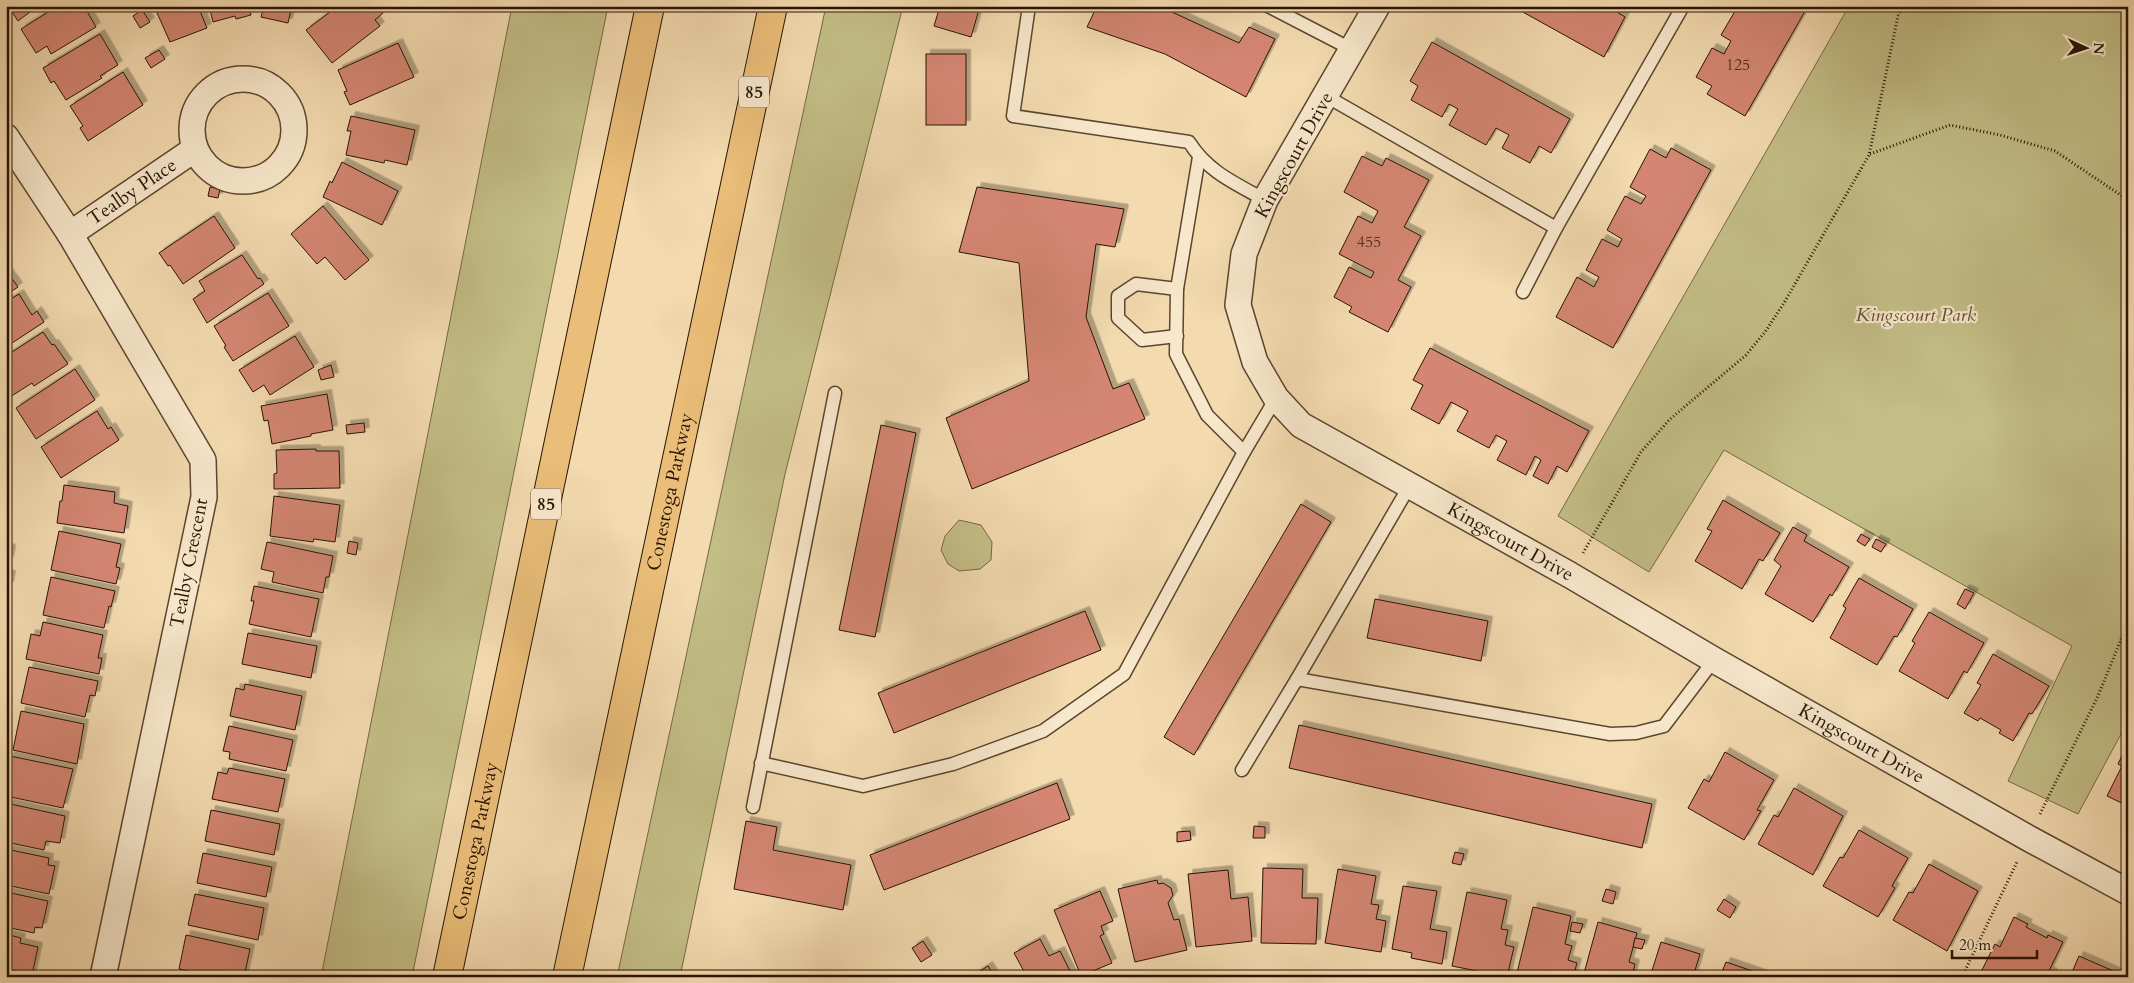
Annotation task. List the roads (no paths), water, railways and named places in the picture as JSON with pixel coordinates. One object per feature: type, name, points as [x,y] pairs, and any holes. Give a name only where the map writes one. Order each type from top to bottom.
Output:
[{"type":"highway","name":"Conestoga Parkway","points":[[567,977],[772,6]]},
{"type":"highway","points":[[735,178],[789,6]]},
{"type":"highway","name":"Conestoga Parkway","points":[[447,977],[648,14]]},
{"type":"street","name":"Kingscourt Drive","points":[[1377,6],[1265,200],[1244,254],[1238,305],[1255,362],[1276,398],[1301,424],[1570,575],[1714,660],[2128,892]]},
{"type":"street","name":"Tealby Place","points":[[239,79],[258,81],[273,90],[286,103],[292,120],[293,135],[289,152],[280,165],[266,176],[253,180],[235,181],[216,174],[203,163],[195,149],[192,131],[196,109],[206,95],[222,83],[239,79]]},
{"type":"street","name":"Tealby Crescent","points":[[6,137],[70,234],[203,460],[204,497],[102,977]]},
{"type":"street","name":"Tealby Place","points":[[70,234],[195,149]]},
{"type":"lane","points":[[1029,6],[1013,116],[1189,142],[1199,157],[1218,173],[1265,200]]},
{"type":"lane","points":[[1268,6],[1352,50]]},
{"type":"lane","points":[[1523,292],[1556,228],[1683,6]]},
{"type":"lane","points":[[1326,96],[1556,228]]},
{"type":"lane","points":[[1199,157],[1177,289],[1176,354],[1207,415],[1244,452]]},
{"type":"lane","points":[[1177,289],[1136,284],[1118,296],[1118,318],[1142,340],[1177,336]]},
{"type":"lane","points":[[753,807],[835,393]]},
{"type":"lane","points":[[761,763],[863,786],[953,764],[1043,731],[1124,674],[1244,452],[1276,398]]},
{"type":"lane","points":[[1242,770],[1298,679],[1410,485]]},
{"type":"lane","points":[[1298,679],[1610,734],[1636,733],[1664,726],[1714,660]]},
{"type":"park label","name":"Kingscourt Park","points":[[1916,315]]}]
